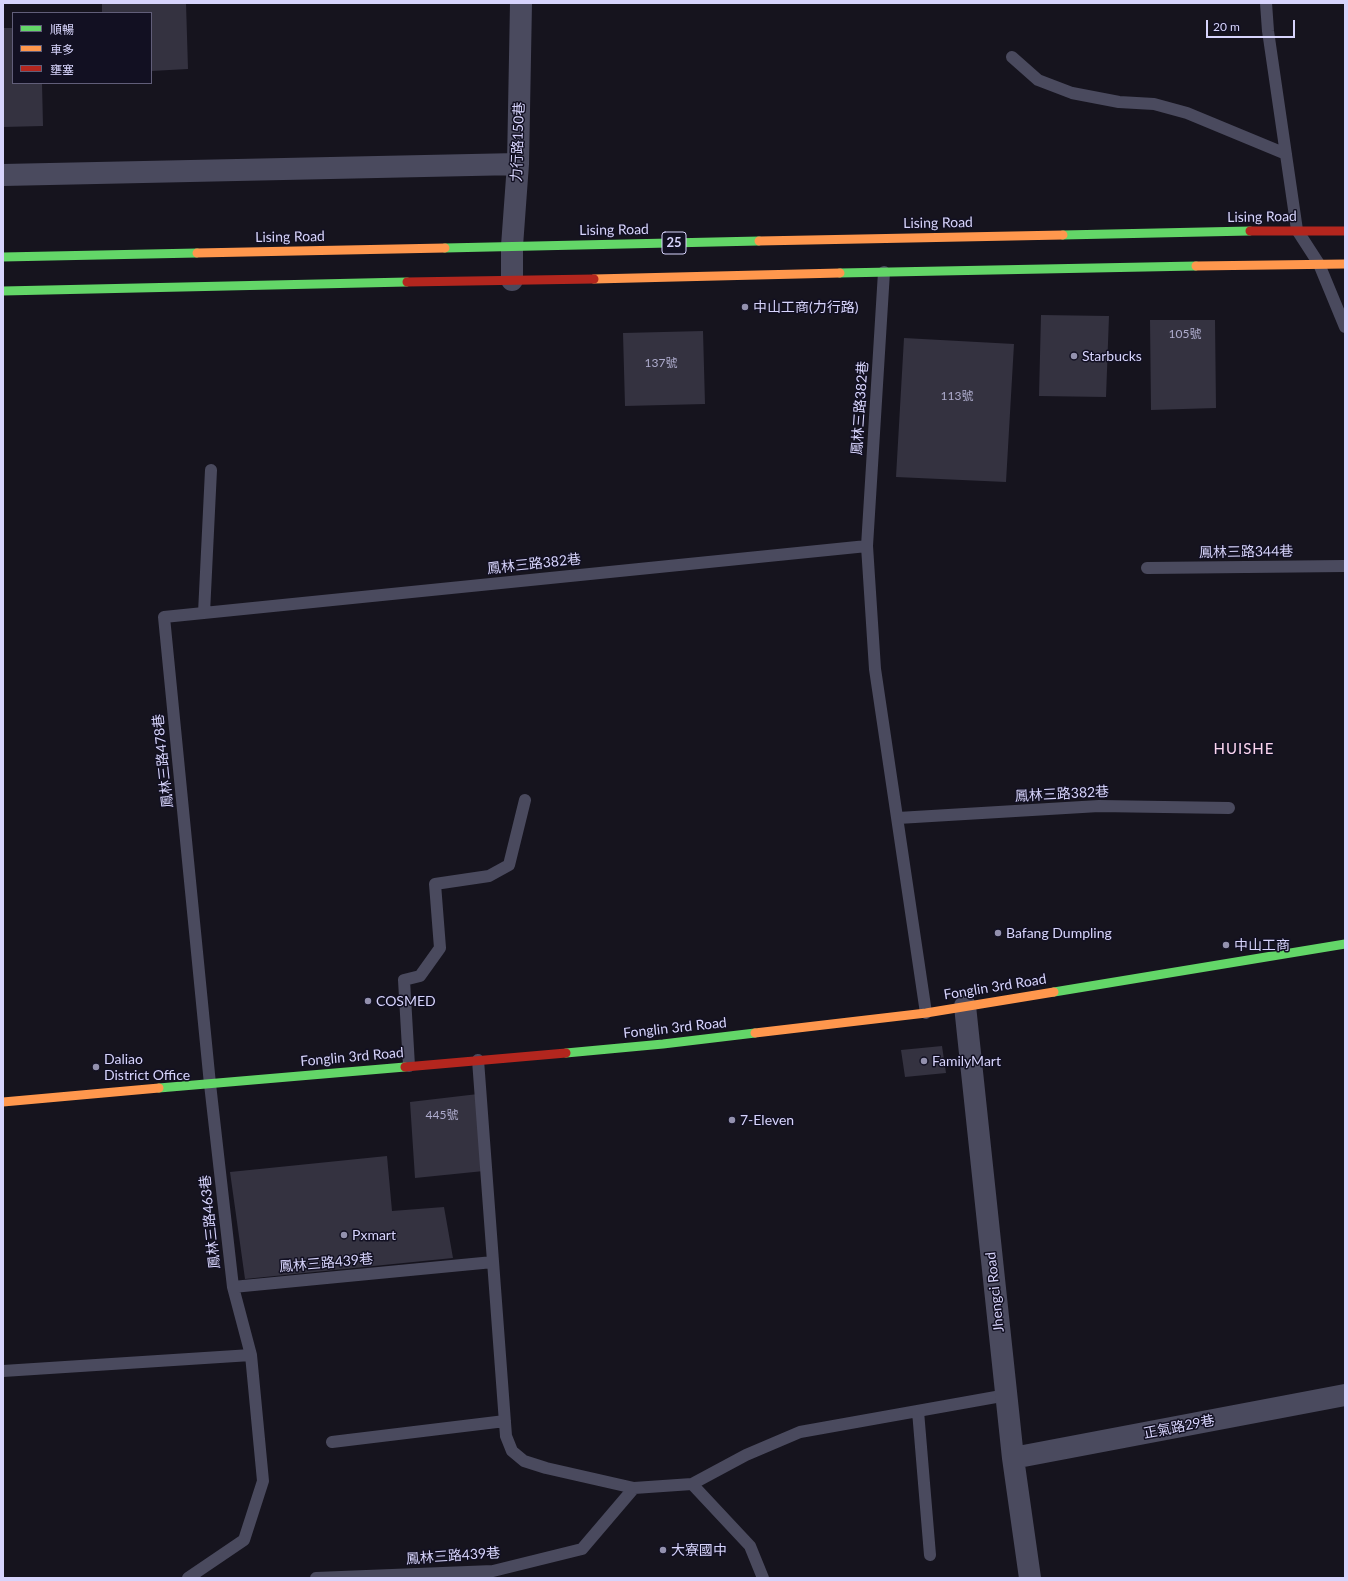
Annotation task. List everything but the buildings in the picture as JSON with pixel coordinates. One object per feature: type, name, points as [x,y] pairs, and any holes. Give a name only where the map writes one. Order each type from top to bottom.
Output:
[{"type":"main road","name":"Lising Road","points":[[3,257],[1297,230],[1345,231]]},
{"type":"main road","points":[[3,291],[884,272],[1345,264]]},
{"type":"main road","name":"Fonglin 3rd Road","points":[[3,1102],[663,1044],[926,1012],[1345,944]]},
{"type":"street","name":"力行路150巷","points":[[512,280],[512,246],[518,164],[521,3]]},
{"type":"street","points":[[3,175],[518,164]]},
{"type":"street","name":"Jhengci Road","points":[[964,1006],[1013,1458],[1030,1578]]},
{"type":"street","name":"正氣路29巷","points":[[1013,1458],[1345,1395]]},
{"type":"lane","points":[[1266,3],[1268,31],[1297,230],[1319,264],[1345,327]]},
{"type":"lane","points":[[1012,57],[1038,80],[1072,93],[1119,102],[1154,104],[1187,113],[1286,154]]},
{"type":"lane","name":"鳳林三路382巷","points":[[884,272],[867,546],[875,669],[926,1012]]},
{"type":"lane","points":[[204,613],[211,470]]},
{"type":"lane","name":"鳳林三路382巷","points":[[204,613],[867,546]]},
{"type":"lane","name":"鳳林三路344巷","points":[[1147,568],[1345,566]]},
{"type":"lane","name":"鳳林三路478巷","points":[[204,613],[164,617],[210,1084]]},
{"type":"lane","points":[[409,1066],[404,980],[420,976],[440,948],[435,884],[489,876],[509,865],[525,800]]},
{"type":"lane","name":"鳳林三路382巷","points":[[898,818],[1099,806],[1229,808]]},
{"type":"lane","points":[[478,1060],[506,1436],[512,1451],[524,1461],[546,1468],[634,1488],[692,1484],[746,1455],[800,1432],[1007,1395]]},
{"type":"lane","name":"鳳林三路463巷","points":[[188,1578],[244,1540],[263,1481],[252,1355],[233,1287],[210,1084]]},
{"type":"lane","name":"鳳林三路439巷","points":[[233,1287],[493,1262]]},
{"type":"lane","points":[[3,1371],[252,1355]]},
{"type":"lane","points":[[918,1411],[930,1555]]},
{"type":"lane","points":[[332,1442],[505,1421]]},
{"type":"lane","points":[[692,1484],[750,1546],[763,1578]]},
{"type":"lane","name":"鳳林三路439巷","points":[[316,1578],[493,1571],[582,1549],[634,1488]]},
{"type":"traffic: fast","points":[[1063,235],[1250,231]]},
{"type":"traffic: fast","points":[[445,248],[759,241]]},
{"type":"traffic: fast","points":[[3,257],[197,253]]},
{"type":"traffic: fast","points":[[840,273],[1196,266]]},
{"type":"traffic: fast","points":[[3,291],[407,282]]},
{"type":"traffic: fast","points":[[1054,992],[1345,944]]},
{"type":"traffic: fast","points":[[566,1053],[663,1044],[755,1033]]},
{"type":"traffic: fast","points":[[159,1088],[405,1067]]},
{"type":"traffic: slow","points":[[759,241],[1063,235]]},
{"type":"traffic: slow","points":[[197,253],[445,248]]},
{"type":"traffic: slow","points":[[1196,266],[1345,264]]},
{"type":"traffic: slow","points":[[594,279],[840,273]]},
{"type":"traffic: slow","points":[[755,1033],[926,1013],[1054,992]]},
{"type":"traffic: slow","points":[[3,1102],[159,1088]]},
{"type":"traffic: jam","points":[[1250,231],[1345,231]]},
{"type":"traffic: jam","points":[[407,282],[594,279]]},
{"type":"traffic: jam","points":[[405,1067],[566,1053]]},
{"type":"place","name":"中山工商(力行路)","points":[[745,307]]},
{"type":"place","name":"Starbucks","points":[[1074,356]]},
{"type":"place","name":"Bafang Dumpling","points":[[998,933]]},
{"type":"place","name":"中山工商","points":[[1226,945]]},
{"type":"place","name":"COSMED","points":[[368,1001]]},
{"type":"place","name":"FamilyMart","points":[[924,1061]]},
{"type":"place","name":"Daliao District Office","points":[[96,1067]]},
{"type":"place","name":"7-Eleven","points":[[732,1120]]},
{"type":"place","name":"Pxmart","points":[[344,1235]]},
{"type":"place","name":"大寮國中","points":[[663,1550]]},
{"type":"district","name":"HUISHE","points":[[1244,749]]}]
